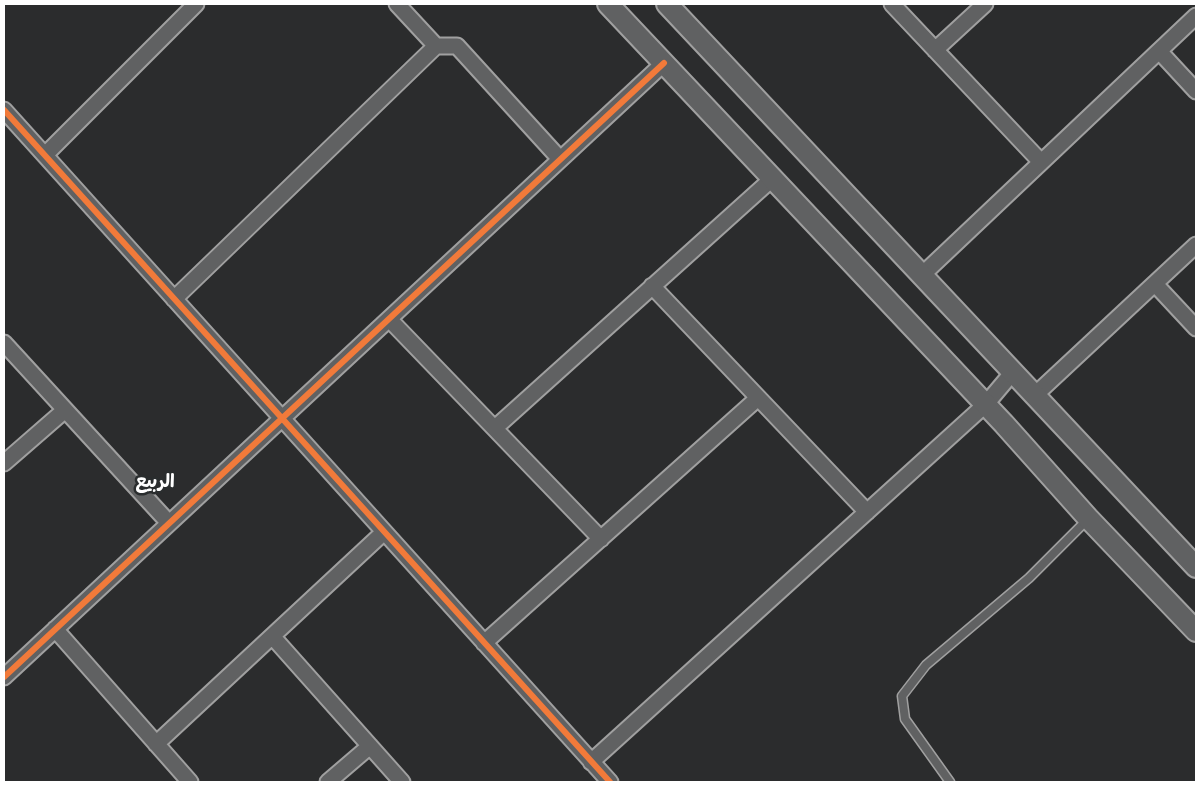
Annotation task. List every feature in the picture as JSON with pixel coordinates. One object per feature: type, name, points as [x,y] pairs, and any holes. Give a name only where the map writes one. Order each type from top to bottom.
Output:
[{"type":"street","points":[[44,155],[196,4]]},
{"type":"street","points":[[396,4],[436,46]]},
{"type":"street","points":[[608,4],[986,404],[1088,518],[1196,631]]},
{"type":"street","points":[[667,4],[1196,567]]},
{"type":"street","points":[[892,4],[1041,162]]},
{"type":"street","points":[[935,50],[985,4]]},
{"type":"street","points":[[922,275],[1196,16]]},
{"type":"street","points":[[174,299],[436,46],[457,46],[560,159]]},
{"type":"street","points":[[1159,51],[1196,90]]},
{"type":"street","points":[[4,677],[664,63]]},
{"type":"street","points":[[4,110],[610,782]]},
{"type":"street","points":[[495,428],[772,178]]},
{"type":"street","points":[[1035,395],[1196,245]]},
{"type":"street","points":[[1155,284],[1196,328]]},
{"type":"street","points":[[652,286],[867,512]]},
{"type":"street","points":[[389,319],[601,538]]},
{"type":"street","points":[[4,343],[169,524]]},
{"type":"street","points":[[591,762],[986,404],[1013,372]]},
{"type":"street","points":[[484,643],[758,398]]},
{"type":"street","points":[[4,463],[65,410]]},
{"type":"street","points":[[156,744],[384,532]]},
{"type":"street","points":[[55,629],[190,782]]},
{"type":"street","points":[[272,636],[402,782]]},
{"type":"street","points":[[328,782],[370,746]]},
{"type":"lane","points":[[950,782],[904,719],[902,696],[926,665],[1029,578],[1088,518]]},
{"type":"cycle path","points":[[4,677],[664,63]]},
{"type":"cycle path","points":[[4,110],[610,782]]},
{"type":"district","name":"الربيع","points":[[155,482]]}]
